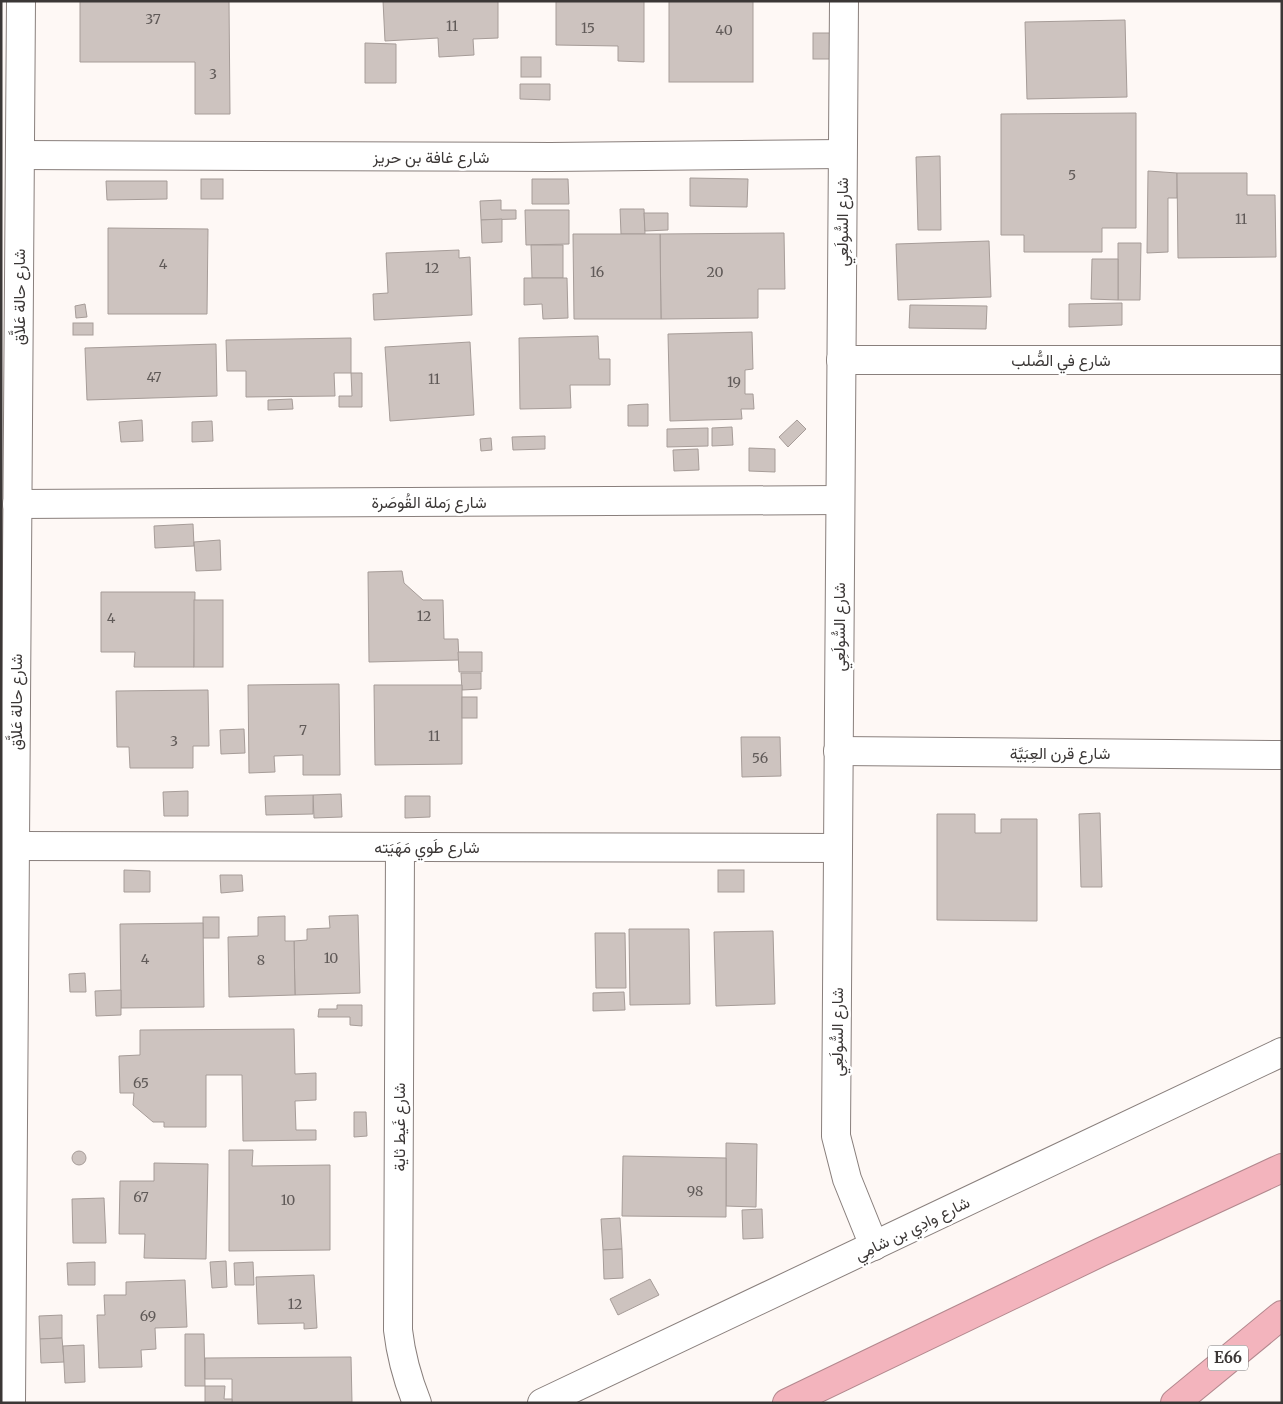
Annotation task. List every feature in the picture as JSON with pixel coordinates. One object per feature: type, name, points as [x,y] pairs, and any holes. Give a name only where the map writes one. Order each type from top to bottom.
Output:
[{"type":"highway","points":[[787,1403],[1092,1256],[1282,1168]]},
{"type":"highway","name":"E66","points":[[1175,1403],[1282,1315]]},
{"type":"street","name":"شارع حالة عَلاَّق","points":[[11,1403],[7,1067],[16,846],[18,504],[10,202],[20,155],[21,1]]},
{"type":"street","name":"شارع السُّولَعِي","points":[[844,1],[836,1136],[847,1179],[874,1246]]},
{"type":"street","name":"شارع غافة بن حريز","points":[[20,155],[550,157],[842,154]]},
{"type":"street","name":"شارع في الصُّلب","points":[[841,360],[1282,360]]},
{"type":"street","name":"شارع رَملة القُوصَرة","points":[[18,504],[840,500]]},
{"type":"street","name":"شارع قرن العِبَيَّة","points":[[838,751],[1282,755]]},
{"type":"street","name":"شارع طَوي مَهَيَته","points":[[16,846],[838,848]]},
{"type":"street","name":"شارع غَيط ثاية","points":[[400,847],[398,1330],[404,1366],[417,1403]]},
{"type":"street","name":"شارع وادِي بن شامِي","points":[[542,1403],[1282,1052]]},
{"type":"building","points":[[80,1],[229,1],[230,114],[195,114],[195,62],[80,62]]},
{"type":"building","points":[[383,1],[498,1],[498,38],[473,39],[474,55],[439,57],[438,38],[385,41]]},
{"type":"building","points":[[556,1],[644,1],[644,62],[618,61],[618,46],[556,45]]},
{"type":"building","points":[[669,1],[753,1],[753,82],[669,82]]},
{"type":"building","points":[[1125,20],[1127,97],[1027,99],[1025,22]]},
{"type":"building","points":[[813,33],[830,33],[830,59],[813,59]]},
{"type":"building","points":[[365,43],[396,44],[396,83],[365,83]]},
{"type":"building","points":[[521,57],[541,57],[541,77],[521,77]]},
{"type":"building","points":[[520,84],[550,84],[550,100],[520,99]]},
{"type":"building","points":[[1136,113],[1136,228],[1102,228],[1102,252],[1024,252],[1024,235],[1001,235],[1001,114]]},
{"type":"building","points":[[940,156],[941,230],[918,230],[916,157]]},
{"type":"building","points":[[1148,171],[1177,173],[1177,198],[1168,198],[1168,252],[1147,253]]},
{"type":"building","points":[[1177,173],[1247,173],[1247,195],[1275,195],[1276,257],[1178,258]]},
{"type":"building","points":[[690,178],[748,179],[747,207],[690,206]]},
{"type":"building","points":[[201,179],[223,179],[223,199],[201,199]]},
{"type":"building","points":[[532,179],[568,179],[569,204],[532,204]]},
{"type":"building","points":[[106,181],[167,181],[167,199],[107,200]]},
{"type":"building","points":[[501,200],[501,210],[516,210],[516,219],[481,220],[480,201]]},
{"type":"building","points":[[620,209],[644,209],[645,234],[621,234]]},
{"type":"building","points":[[525,210],[569,210],[569,244],[526,245]]},
{"type":"building","points":[[644,213],[668,213],[668,230],[645,231]]},
{"type":"building","points":[[502,219],[502,242],[482,243],[481,220]]},
{"type":"building","points":[[108,228],[208,229],[207,314],[108,314]]},
{"type":"building","points":[[784,233],[785,289],[758,289],[758,318],[661,319],[660,234]]},
{"type":"building","points":[[573,234],[660,234],[661,319],[574,319]]},
{"type":"building","points":[[989,241],[991,297],[898,300],[896,244]]},
{"type":"building","points":[[1118,243],[1141,243],[1140,300],[1118,300]]},
{"type":"building","points":[[531,245],[563,245],[563,278],[532,278]]},
{"type":"building","points":[[459,250],[459,258],[470,257],[472,315],[374,320],[373,294],[388,293],[386,253]]},
{"type":"building","points":[[1092,259],[1118,259],[1118,300],[1091,299]]},
{"type":"building","points":[[524,278],[567,278],[568,318],[543,319],[542,304],[524,305]]},
{"type":"building","points":[[1122,303],[1122,325],[1069,327],[1069,304]]},
{"type":"building","points":[[85,304],[87,317],[76,318],[75,306]]},
{"type":"building","points":[[910,305],[987,306],[986,329],[909,328]]},
{"type":"building","points":[[73,323],[93,323],[93,335],[73,335]]},
{"type":"building","points":[[752,332],[753,369],[745,370],[745,394],[753,394],[754,409],[741,409],[742,419],[670,421],[668,334]]},
{"type":"building","points":[[598,336],[599,359],[610,359],[610,385],[570,385],[571,408],[520,409],[519,338]]},
{"type":"building","points":[[351,338],[351,373],[334,373],[335,396],[246,397],[246,371],[227,371],[226,340]]},
{"type":"building","points":[[470,342],[474,415],[390,421],[385,347]]},
{"type":"building","points":[[216,344],[217,396],[87,400],[85,348]]},
{"type":"building","points":[[351,373],[362,373],[362,407],[339,407],[339,396],[352,396]]},
{"type":"building","points":[[292,399],[293,409],[268,410],[268,400]]},
{"type":"building","points":[[648,404],[648,426],[628,426],[628,405]]},
{"type":"building","points":[[142,420],[143,441],[121,442],[119,422]]},
{"type":"building","points":[[797,420],[806,429],[788,447],[779,437]]},
{"type":"building","points":[[212,421],[213,441],[192,442],[192,422]]},
{"type":"building","points":[[732,427],[733,445],[712,446],[712,428]]},
{"type":"building","points":[[708,428],[708,446],[667,447],[667,429]]},
{"type":"building","points":[[545,436],[545,449],[513,450],[512,437]]},
{"type":"building","points":[[491,438],[492,450],[481,451],[480,439]]},
{"type":"building","points":[[749,448],[775,449],[775,472],[749,471]]},
{"type":"building","points":[[698,449],[699,470],[674,471],[673,450]]},
{"type":"building","points":[[193,524],[194,546],[155,548],[154,526]]},
{"type":"building","points":[[220,540],[221,570],[196,571],[194,542]]},
{"type":"building","points":[[402,571],[404,583],[423,600],[443,600],[444,639],[458,639],[459,660],[369,662],[368,572]]},
{"type":"building","points":[[101,592],[195,592],[194,667],[134,667],[135,652],[101,652]]},
{"type":"building","points":[[194,600],[223,600],[223,667],[194,667]]},
{"type":"building","points":[[458,652],[482,652],[482,672],[459,672]]},
{"type":"building","points":[[461,673],[481,673],[481,689],[462,690]]},
{"type":"building","points":[[339,684],[340,775],[303,775],[303,755],[274,756],[275,772],[249,773],[248,685]]},
{"type":"building","points":[[374,685],[462,685],[462,764],[375,765]]},
{"type":"building","points":[[208,690],[209,746],[193,746],[193,768],[130,768],[129,747],[117,747],[116,691]]},
{"type":"building","points":[[462,697],[477,697],[477,718],[462,718]]},
{"type":"building","points":[[244,729],[245,753],[221,754],[220,730]]},
{"type":"building","points":[[741,737],[780,737],[781,776],[742,777]]},
{"type":"building","points":[[188,791],[188,816],[164,816],[163,792]]},
{"type":"building","points":[[341,794],[342,817],[314,818],[313,795]]},
{"type":"building","points":[[313,795],[313,814],[266,815],[265,796]]},
{"type":"building","points":[[405,796],[430,796],[430,817],[405,818]]},
{"type":"building","points":[[1100,813],[1102,887],[1081,887],[1079,814]]},
{"type":"building","points":[[937,814],[975,814],[975,833],[1001,833],[1001,819],[1037,819],[1037,921],[937,920]]},
{"type":"building","points":[[124,870],[150,871],[150,892],[124,892]]},
{"type":"building","points":[[718,870],[744,870],[744,892],[718,892]]},
{"type":"building","points":[[220,875],[242,875],[243,891],[221,893]]},
{"type":"building","points":[[358,915],[360,993],[295,995],[294,941],[307,940],[307,929],[330,928],[329,916]]},
{"type":"building","points":[[285,916],[285,941],[294,941],[295,995],[229,997],[228,937],[258,936],[258,917]]},
{"type":"building","points":[[203,917],[219,917],[219,938],[203,938]]},
{"type":"building","points":[[203,923],[204,1007],[121,1008],[120,924]]},
{"type":"building","points":[[629,929],[689,929],[690,1004],[630,1005]]},
{"type":"building","points":[[773,931],[775,1004],[716,1006],[714,932]]},
{"type":"building","points":[[595,933],[625,933],[626,988],[596,988]]},
{"type":"building","points":[[85,973],[86,992],[70,992],[69,974]]},
{"type":"building","points":[[121,990],[121,1015],[96,1016],[95,991]]},
{"type":"building","points":[[624,992],[625,1010],[593,1011],[593,993]]},
{"type":"building","points":[[337,1005],[362,1005],[362,1026],[350,1025],[350,1017],[318,1017],[319,1009],[337,1009]]},
{"type":"building","points":[[294,1029],[295,1074],[316,1073],[316,1100],[295,1101],[296,1130],[316,1130],[316,1140],[243,1141],[242,1075],[206,1075],[206,1127],[164,1127],[164,1122],[153,1122],[133,1105],[134,1093],[120,1093],[119,1056],[140,1055],[140,1030]]},
{"type":"building","points":[[354,1112],[366,1112],[367,1136],[354,1137]]},
{"type":"building","points":[[726,1143],[757,1144],[756,1207],[726,1206]]},
{"type":"building","points":[[229,1150],[253,1150],[252,1166],[330,1165],[330,1250],[229,1251]]},
{"type":"building","points":[[76,1151],[82,1151],[86,1158],[82,1165],[76,1165],[72,1161],[72,1155]]},
{"type":"building","points":[[623,1156],[726,1158],[726,1217],[622,1216]]},
{"type":"building","points":[[154,1163],[208,1164],[206,1259],[144,1258],[145,1234],[119,1234],[120,1181],[154,1181]]},
{"type":"building","points":[[104,1198],[106,1243],[73,1243],[72,1199]]},
{"type":"building","points":[[762,1209],[763,1238],[743,1239],[742,1210]]},
{"type":"building","points":[[620,1218],[622,1249],[603,1250],[601,1219]]},
{"type":"building","points":[[622,1249],[623,1278],[604,1279],[603,1250]]},
{"type":"building","points":[[226,1261],[227,1287],[212,1288],[210,1262]]},
{"type":"building","points":[[95,1262],[95,1285],[68,1285],[67,1263]]},
{"type":"building","points":[[253,1262],[254,1285],[235,1285],[234,1263]]},
{"type":"building","points":[[314,1275],[317,1328],[304,1329],[304,1323],[258,1324],[256,1277]]},
{"type":"building","points":[[650,1279],[659,1295],[618,1315],[610,1299]]},
{"type":"building","points":[[185,1280],[187,1327],[155,1328],[156,1349],[141,1350],[142,1367],[99,1368],[97,1315],[105,1315],[104,1295],[126,1295],[126,1282]]},
{"type":"building","points":[[62,1315],[62,1338],[40,1339],[39,1316]]},
{"type":"building","points":[[185,1334],[204,1334],[205,1386],[185,1386]]},
{"type":"building","points":[[62,1338],[64,1362],[41,1363],[40,1339]]},
{"type":"building","points":[[84,1345],[85,1382],[65,1383],[63,1346]]},
{"type":"building","points":[[351,1357],[352,1402],[232,1403],[232,1379],[205,1379],[205,1358]]},
{"type":"building","points":[[205,1386],[225,1386],[224,1399],[232,1399],[232,1403],[205,1403]]}]
